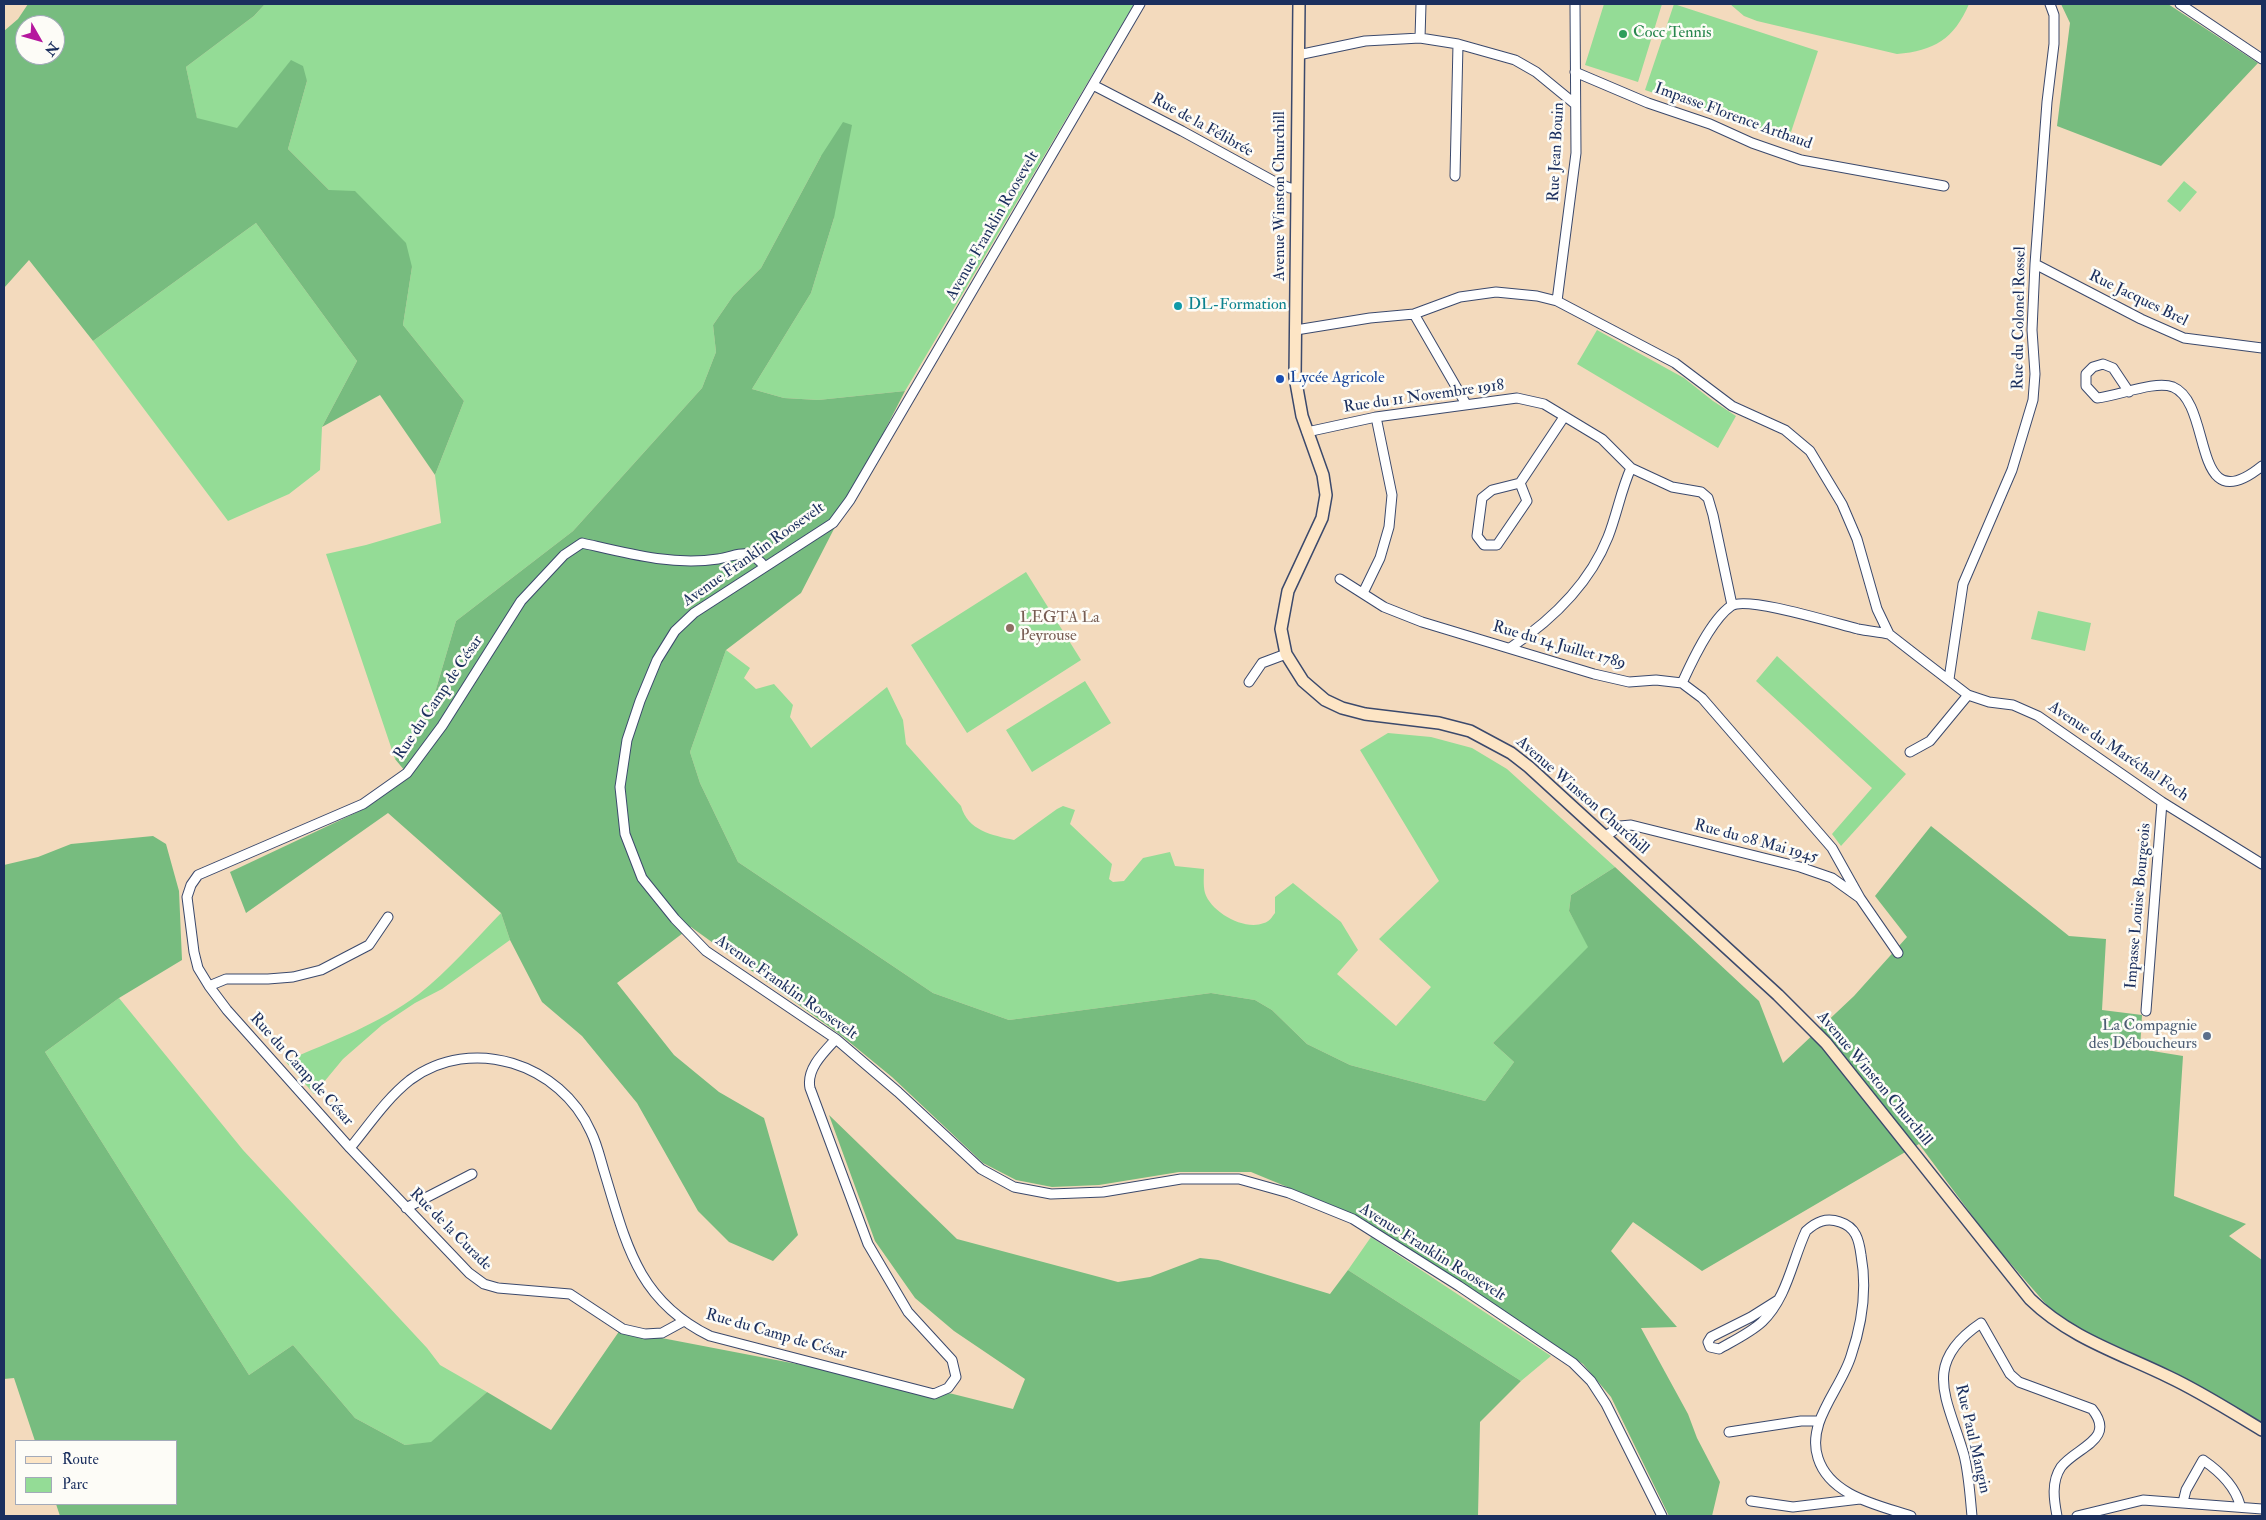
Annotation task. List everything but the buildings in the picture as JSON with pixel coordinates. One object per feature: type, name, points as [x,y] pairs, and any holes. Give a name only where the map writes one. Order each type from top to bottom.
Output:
[{"type":"main road","name":"Avenue Winston Churchill","points":[[1299,4],[1295,376],[1298,399],[1307,432],[1323,475],[1325,509],[1285,603],[1281,629],[1286,654],[1292,667],[1312,690],[1325,700],[1342,708],[1365,714],[1438,723],[1470,731],[1492,741],[1529,768],[1606,836],[1778,995],[1826,1043],[2030,1299],[2048,1317],[2078,1335],[2172,1378],[2262,1430]]},
{"type":"street","name":"Avenue Franklin Roosevelt","points":[[1140,4],[850,500],[833,523],[694,613],[675,631],[656,660],[627,740],[620,787],[625,834],[642,878],[674,919],[706,951],[836,1039],[898,1092],[981,1169],[1014,1187],[1051,1194],[1094,1192],[1181,1179],[1239,1179],[1289,1193],[1353,1219],[1459,1286],[1579,1369],[1591,1381],[1606,1404],[1662,1516]]},
{"type":"street","points":[[1420,38],[1421,4]]},
{"type":"street","name":"Rue Jean Bouin","points":[[1558,301],[1576,153],[1575,4]]},
{"type":"street","name":"Rue du Colonel Rossel","points":[[1949,679],[1963,584],[2012,470],[2033,400],[2035,374],[2032,330],[2035,264],[2047,102],[2054,44],[2054,15],[2050,4]]},
{"type":"street","points":[[2180,4],[2262,59]]},
{"type":"street","points":[[1298,55],[1365,41],[1420,38],[1458,44],[1515,60],[1536,72],[1576,104]]},
{"type":"street","points":[[1455,176],[1458,44]]},
{"type":"street","name":"Impasse Florence Arthaud","points":[[1575,72],[1648,103],[1710,124],[1752,143],[1801,160],[1944,186]]},
{"type":"street","name":"Rue de la Félibrée","points":[[1093,85],[1182,130],[1277,184],[1297,188]]},
{"type":"street","name":"Rue Jacques Brel","points":[[2035,264],[2141,319],[2184,338],[2262,348]]},
{"type":"street","name":"Avenue du Maréchal Foch","points":[[1296,330],[1370,318],[1414,314],[1460,297],[1496,292],[1538,296],[1558,301],[1675,364],[1732,406],[1785,430],[1810,451],[1842,504],[1857,539],[1877,609],[1889,634],[1968,695],[1989,702],[2013,705],[2038,716],[2162,802],[2262,864]]},
{"type":"street","points":[[1414,314],[1466,404]]},
{"type":"street","points":[[2129,392],[2113,368],[2103,364],[2093,366],[2086,374],[2086,386],[2097,398],[2129,392],[2162,384],[2181,392],[2189,399],[2193,408],[2207,460],[2214,474],[2221,479],[2230,482],[2240,481],[2262,466]]},
{"type":"street","name":"Rue du 11 Novembre 1918","points":[[1307,432],[1376,417],[1466,404],[1518,398],[1544,404],[1602,440],[1631,468],[1672,487],[1701,492],[1708,498],[1732,605]]},
{"type":"street","points":[[1363,593],[1380,558],[1389,527],[1392,495],[1376,417]]},
{"type":"street","points":[[1520,482],[1527,501],[1497,545],[1484,545],[1477,536],[1482,498],[1492,490],[1520,482],[1564,417]]},
{"type":"street","points":[[1510,648],[1555,613],[1580,586],[1594,566],[1607,539],[1631,468]]},
{"type":"street","name":"Rue du Camp de César","points":[[765,567],[756,556],[746,552],[717,559],[662,560],[582,543],[564,555],[521,601],[442,726],[407,773],[363,804],[198,875],[191,884],[187,897],[194,952],[198,968],[227,1010],[350,1148],[392,1096],[411,1080],[432,1068],[463,1059],[489,1058],[535,1071],[555,1084],[574,1103],[591,1131],[629,1252],[642,1278],[658,1298],[684,1321],[710,1336],[934,1394],[948,1388],[956,1377],[952,1360],[908,1312],[868,1244],[808,1081],[810,1072],[836,1039]]},
{"type":"street","name":"Rue du 14 Juillet 1789","points":[[1340,579],[1398,614],[1594,674],[1629,682],[1656,680],[1682,683]]},
{"type":"street","points":[[1860,898],[1832,848],[1702,698],[1682,683],[1715,622],[1732,605],[1742,602],[1764,605],[1861,630],[1889,634]]},
{"type":"street","points":[[1249,682],[1262,663],[1286,654]]},
{"type":"street","points":[[1910,752],[1930,741],[1968,695]]},
{"type":"street","name":"Impasse Louise Bourgeois","points":[[2146,1011],[2162,802]]},
{"type":"street","name":"Rue du 08 Mai 1945","points":[[1606,836],[1620,826],[1631,825],[1800,867],[1832,878],[1860,898],[1898,953]]},
{"type":"street","points":[[209,986],[226,979],[293,977],[321,970],[369,945],[388,917]]},
{"type":"street","name":"Rue de la Curade","points":[[350,1148],[469,1273],[484,1284],[498,1288],[570,1294],[623,1329],[646,1334],[662,1333],[684,1321]]},
{"type":"street","points":[[406,1208],[472,1174]]},
{"type":"street","points":[[1778,1300],[1751,1317],[1711,1337],[1708,1342],[1710,1347],[1719,1349],[1747,1333],[1767,1317],[1778,1300],[1788,1280],[1806,1231],[1821,1220],[1835,1220],[1851,1228],[1857,1236],[1864,1268],[1863,1300],[1851,1357],[1819,1421],[1815,1445],[1818,1459],[1824,1472],[1840,1488],[1861,1499],[1911,1516]]},
{"type":"street","name":"Rue Paul Mangin","points":[[1972,1516],[1970,1485],[1964,1456],[1943,1385],[1943,1372],[1948,1355],[1954,1345],[1964,1334],[1981,1323],[2010,1374],[2019,1382],[2092,1409],[2099,1418],[2100,1431],[2094,1442],[2077,1452],[2062,1467],[2055,1480],[2054,1496],[2057,1516]]},
{"type":"street","points":[[1729,1432],[1801,1421],[1819,1421]]},
{"type":"street","points":[[2183,1502],[2186,1490],[2203,1460],[2224,1478],[2235,1492],[2240,1505]]},
{"type":"street","points":[[1750,1501],[1793,1507],[1861,1499]]},
{"type":"street","points":[[2078,1516],[2095,1514],[2143,1500],[2240,1505],[2262,1509]]},
{"type":"green space","points":[[28,4],[265,4],[254,16],[186,67],[197,118],[237,128],[291,60],[303,66],[307,81],[288,149],[329,190],[355,191],[406,243],[412,267],[403,325],[464,401],[435,475],[380,395],[322,427],[357,361],[256,223],[93,341],[29,260],[4,288],[4,31],[15,22],[15,65],[65,65],[65,15],[21,15]]},
{"type":"green space","points":[[265,4],[1134,4],[905,391],[818,400],[784,398],[752,389],[811,293],[834,218],[821,156],[761,268],[733,296],[713,325],[716,352],[702,388],[573,531],[456,621],[429,713],[395,759],[326,554],[366,545],[441,523],[435,475],[464,401],[403,325],[412,267],[288,149],[307,81],[291,61],[237,129],[197,119],[186,67],[254,16]]},
{"type":"green space","points":[[1604,4],[1662,4],[1638,82],[1585,65]]},
{"type":"green space","points":[[1674,4],[1818,51],[1789,138],[1645,90]]},
{"type":"green space","points":[[1730,4],[1969,4],[1957,26],[1941,41],[1922,50],[1897,54],[1757,21],[1744,16]]},
{"type":"green space","points":[[2061,4],[2168,4],[2258,63],[2161,166],[2057,126],[2070,23]]},
{"type":"green space","points":[[843,122],[852,125],[834,218],[811,293],[752,389],[784,398],[818,400],[905,391],[801,593],[726,650],[690,752],[700,783],[738,862],[933,993],[1009,1020],[1211,993],[1255,1000],[1272,1010],[1307,1044],[1350,1065],[1485,1101],[1514,1062],[1493,1043],[1588,947],[1569,911],[1571,895],[1615,867],[1759,1001],[1783,1063],[1854,996],[1907,937],[1875,896],[1931,826],[2069,936],[2106,939],[2102,1010],[2142,1015],[2140,1049],[2183,1056],[2174,1196],[2246,1224],[2229,1236],[2262,1260],[2262,1422],[2170,1370],[2079,1329],[2052,1311],[1991,1241],[1919,1144],[1702,1271],[1633,1222],[1611,1251],[1677,1327],[1641,1328],[1688,1414],[1697,1438],[1720,1482],[1712,1516],[1669,1516],[1611,1397],[1583,1364],[1360,1217],[1251,1172],[1179,1172],[1099,1185],[1052,1187],[1016,1180],[983,1163],[892,1077],[842,1036],[691,927],[617,983],[674,1055],[719,1092],[764,1118],[798,1235],[773,1261],[729,1242],[698,1211],[637,1103],[582,1036],[542,1002],[510,940],[501,913],[388,813],[246,913],[230,872],[366,808],[410,777],[395,759],[429,713],[456,621],[573,531],[702,388],[716,352],[713,325],[733,296],[761,268],[821,156]]},
{"type":"green space","points":[[2184,181],[2197,192],[2180,212],[2167,201]]},
{"type":"green space","points":[[256,223],[357,361],[322,427],[320,470],[289,494],[228,521],[93,341]]},
{"type":"green space","points":[[1597,330],[1684,378],[1736,416],[1718,448],[1577,364]]},
{"type":"green space","points":[[1026,572],[1081,660],[967,733],[911,645]]},
{"type":"green space","points":[[2038,611],[2091,623],[2085,651],[2031,639]]},
{"type":"green space","points":[[726,650],[750,668],[744,678],[756,689],[774,684],[793,705],[790,717],[811,748],[887,687],[903,720],[906,744],[961,806],[969,821],[989,834],[1014,840],[1063,806],[1075,810],[1070,824],[1112,864],[1109,879],[1113,882],[1124,881],[1143,858],[1170,852],[1175,866],[1204,869],[1204,890],[1208,900],[1229,918],[1247,924],[1256,925],[1269,920],[1275,913],[1275,897],[1293,883],[1341,922],[1358,950],[1337,974],[1396,1026],[1431,987],[1379,939],[1439,881],[1360,750],[1388,733],[1431,737],[1472,748],[1507,769],[1615,867],[1571,895],[1569,911],[1589,947],[1493,1043],[1514,1062],[1485,1101],[1350,1065],[1307,1044],[1272,1010],[1255,1000],[1211,993],[1009,1020],[933,993],[738,862],[700,783],[690,752]]},
{"type":"green space","points":[[1777,656],[1906,774],[1841,846],[1832,834],[1872,788],[1756,681]]},
{"type":"green space","points":[[1085,681],[1111,723],[1032,772],[1006,730]]},
{"type":"green space","points":[[153,836],[166,844],[179,891],[182,960],[119,998],[45,1052],[249,1375],[293,1345],[355,1418],[405,1445],[431,1442],[487,1392],[551,1430],[620,1330],[953,1394],[1013,1409],[1025,1379],[954,1331],[915,1298],[875,1241],[829,1115],[957,1239],[1118,1282],[1150,1277],[1200,1258],[1218,1260],[1330,1294],[1348,1270],[1521,1381],[1480,1422],[1478,1516],[60,1516],[56,1505],[178,1505],[178,1440],[35,1440],[14,1378],[4,1379],[4,865],[38,857],[71,844]]},
{"type":"green space","points":[[501,913],[510,940],[442,989],[415,1003],[382,1025],[343,1059],[314,1094],[285,1061],[354,1032],[404,1005],[440,976]]},
{"type":"green space","points":[[119,998],[243,1150],[427,1348],[440,1365],[487,1392],[431,1443],[405,1445],[355,1418],[293,1345],[249,1375],[45,1052]]},
{"type":"green space","points":[[1371,1237],[1551,1356],[1521,1381],[1348,1270]]},
{"type":"place","name":"Cocc Tennis","points":[[1623,34]]},
{"type":"place","name":"DL-Formation","points":[[1178,306]]},
{"type":"place","name":"Lycée Agricole","points":[[1280,379]]},
{"type":"place","name":"LEGTA La Peyrouse","points":[[1010,628]]},
{"type":"place","name":"La Compagnie des Déboucheurs","points":[[2207,1036]]}]
